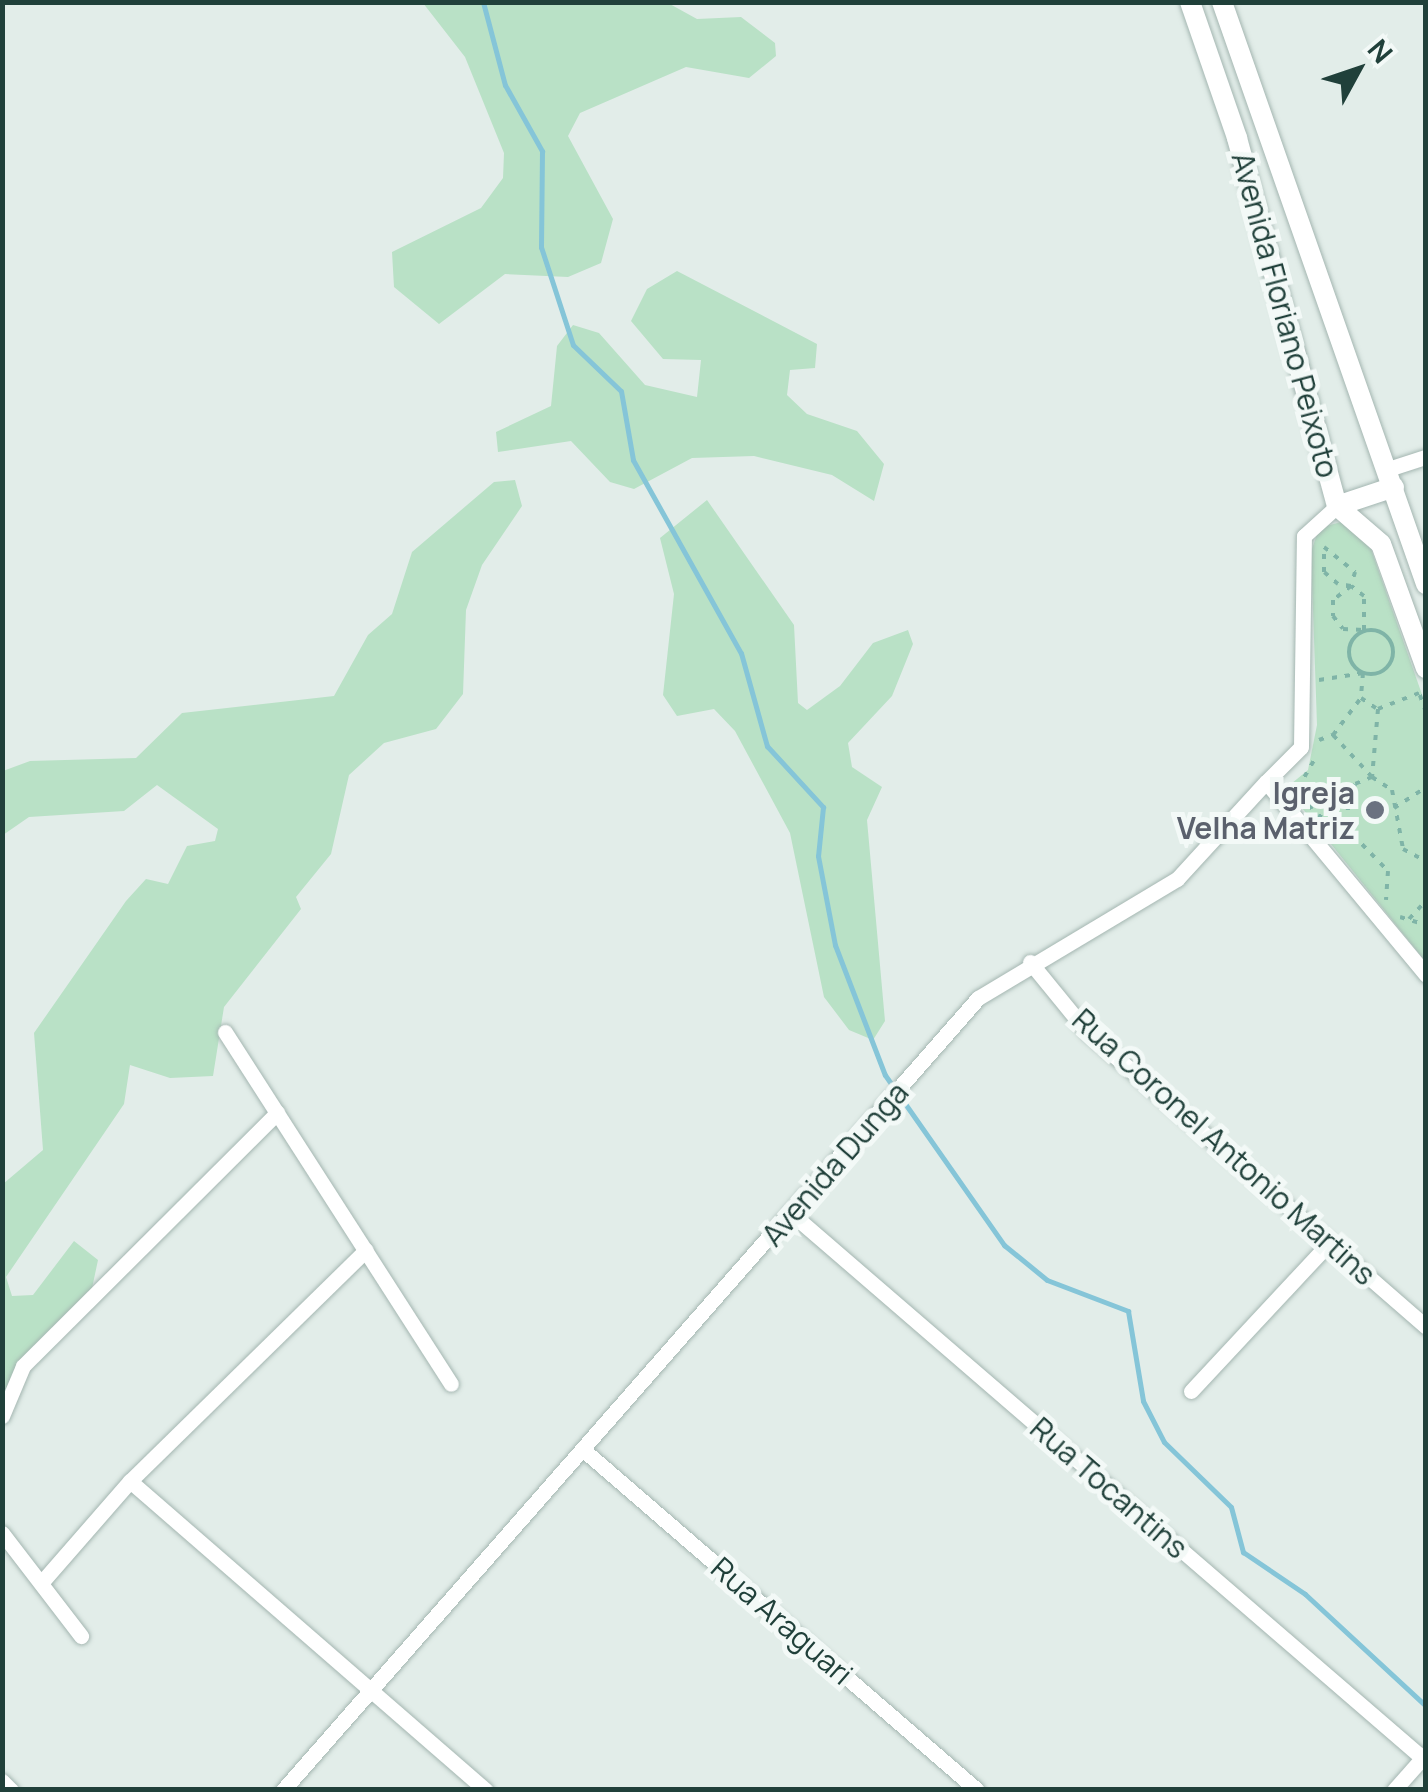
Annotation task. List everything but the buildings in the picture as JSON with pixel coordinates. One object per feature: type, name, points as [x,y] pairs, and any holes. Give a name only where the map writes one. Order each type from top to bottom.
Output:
[{"type":"street","name":"Avenida Floriano Peixoto","points":[[1190,2],[1237,138],[1337,506],[1381,544],[1426,668]]},
{"type":"street","name":"Avenida Floriano Peixoto","points":[[1222,2],[1426,584]]},
{"type":"street","points":[[1237,138],[1266,127]]},
{"type":"street","points":[[1337,506],[1426,457]]},
{"type":"street","name":"Avenida Dunga","points":[[284,1790],[587,1453],[978,998],[1030,962],[1178,879],[1300,748],[1304,536],[1337,506]]},
{"type":"street","points":[[1266,782],[1426,975]]},
{"type":"street","name":"Rua Coronel Antonio Martins","points":[[1030,962],[1087,1032],[1426,1327]]},
{"type":"street","points":[[225,1032],[451,1384]]},
{"type":"street","points":[[2,1416],[22,1366],[277,1113]]},
{"type":"street","name":"Rua Tocantins","points":[[792,1214],[1424,1758]]},
{"type":"street","points":[[1191,1391],[1329,1242]]},
{"type":"street","points":[[41,1583],[130,1481],[366,1250]]},
{"type":"street","name":"Rua Araguari","points":[[587,1453],[977,1790]]},
{"type":"street","points":[[130,1481],[485,1790]]},
{"type":"street","points":[[2,1533],[81,1636]]},
{"type":"street","points":[[1394,1790],[1424,1758]]},
{"type":"street","points":[[2,1781],[10,1790]]},
{"type":"path","points":[[1315,681],[1364,673],[1385,669],[1393,652],[1385,634],[1364,630],[1342,629],[1333,616],[1333,600],[1351,586],[1355,572],[1324,546],[1324,572],[1351,586],[1370,613],[1364,630],[1348,653],[1364,673],[1361,698],[1333,735],[1320,736],[1315,769],[1298,788],[1331,834]]},
{"type":"path","points":[[1378,709],[1419,693],[1426,712]]},
{"type":"path","points":[[1361,698],[1378,709]]},
{"type":"path","points":[[1372,777],[1378,709]]},
{"type":"path","points":[[1333,735],[1372,777],[1392,790],[1402,849],[1426,861]]},
{"type":"path","points":[[1372,777],[1356,784],[1347,804],[1353,835],[1388,871],[1385,903]]},
{"type":"path","points":[[1394,808],[1426,786]]},
{"type":"path","points":[[1319,820],[1326,802],[1347,804]]},
{"type":"path","points":[[1376,890],[1385,903],[1426,924]]},
{"type":"path","points":[[1410,919],[1425,901]]},
{"type":"green space","points":[[423,3],[668,3],[697,19],[741,17],[775,43],[776,56],[749,78],[686,67],[580,113],[568,136],[613,219],[601,263],[568,277],[505,274],[439,324],[394,287],[392,252],[481,208],[503,178],[504,153],[465,57]]},
{"type":"green space","points":[[677,271],[817,344],[815,368],[790,370],[787,395],[807,414],[857,431],[884,464],[874,501],[832,475],[754,456],[692,458],[634,489],[610,482],[571,441],[498,452],[496,432],[551,406],[557,346],[573,325],[599,333],[645,385],[697,397],[701,360],[663,359],[631,321],[647,289]]},
{"type":"green space","points":[[515,480],[522,506],[482,565],[466,610],[463,694],[436,729],[384,743],[349,775],[331,854],[296,897],[301,909],[224,1007],[213,1076],[170,1078],[130,1065],[124,1104],[6,1277],[12,1296],[33,1295],[74,1241],[98,1260],[91,1293],[21,1359],[3,1395],[3,1184],[43,1150],[34,1033],[126,901],[146,879],[168,884],[187,846],[215,841],[218,829],[157,785],[124,811],[29,817],[3,835],[3,771],[30,761],[136,758],[182,713],[334,696],[368,635],[392,614],[412,552],[494,482]]},
{"type":"green space","points":[[707,500],[794,625],[798,703],[807,710],[840,686],[873,643],[908,630],[913,644],[892,696],[848,743],[852,767],[882,787],[867,820],[885,1021],[873,1040],[849,1030],[824,997],[790,833],[735,731],[714,709],[677,716],[663,695],[674,594],[660,538]]},
{"type":"green space","points":[[1341,522],[1371,549],[1425,703],[1425,961],[1286,788],[1308,770],[1317,725],[1311,552],[1319,528]]},
{"type":"waterway","points":[[483,2],[505,85],[542,151],[541,247],[573,345],[621,391],[633,460],[741,653],[767,746],[823,807],[818,856],[835,945],[885,1075],[1004,1245],[1047,1280],[1128,1311],[1143,1401],[1164,1442],[1231,1507],[1243,1552],[1305,1594],[1426,1706]]},
{"type":"place","name":"Igreja Velha Matriz","points":[[1375,810]]}]
